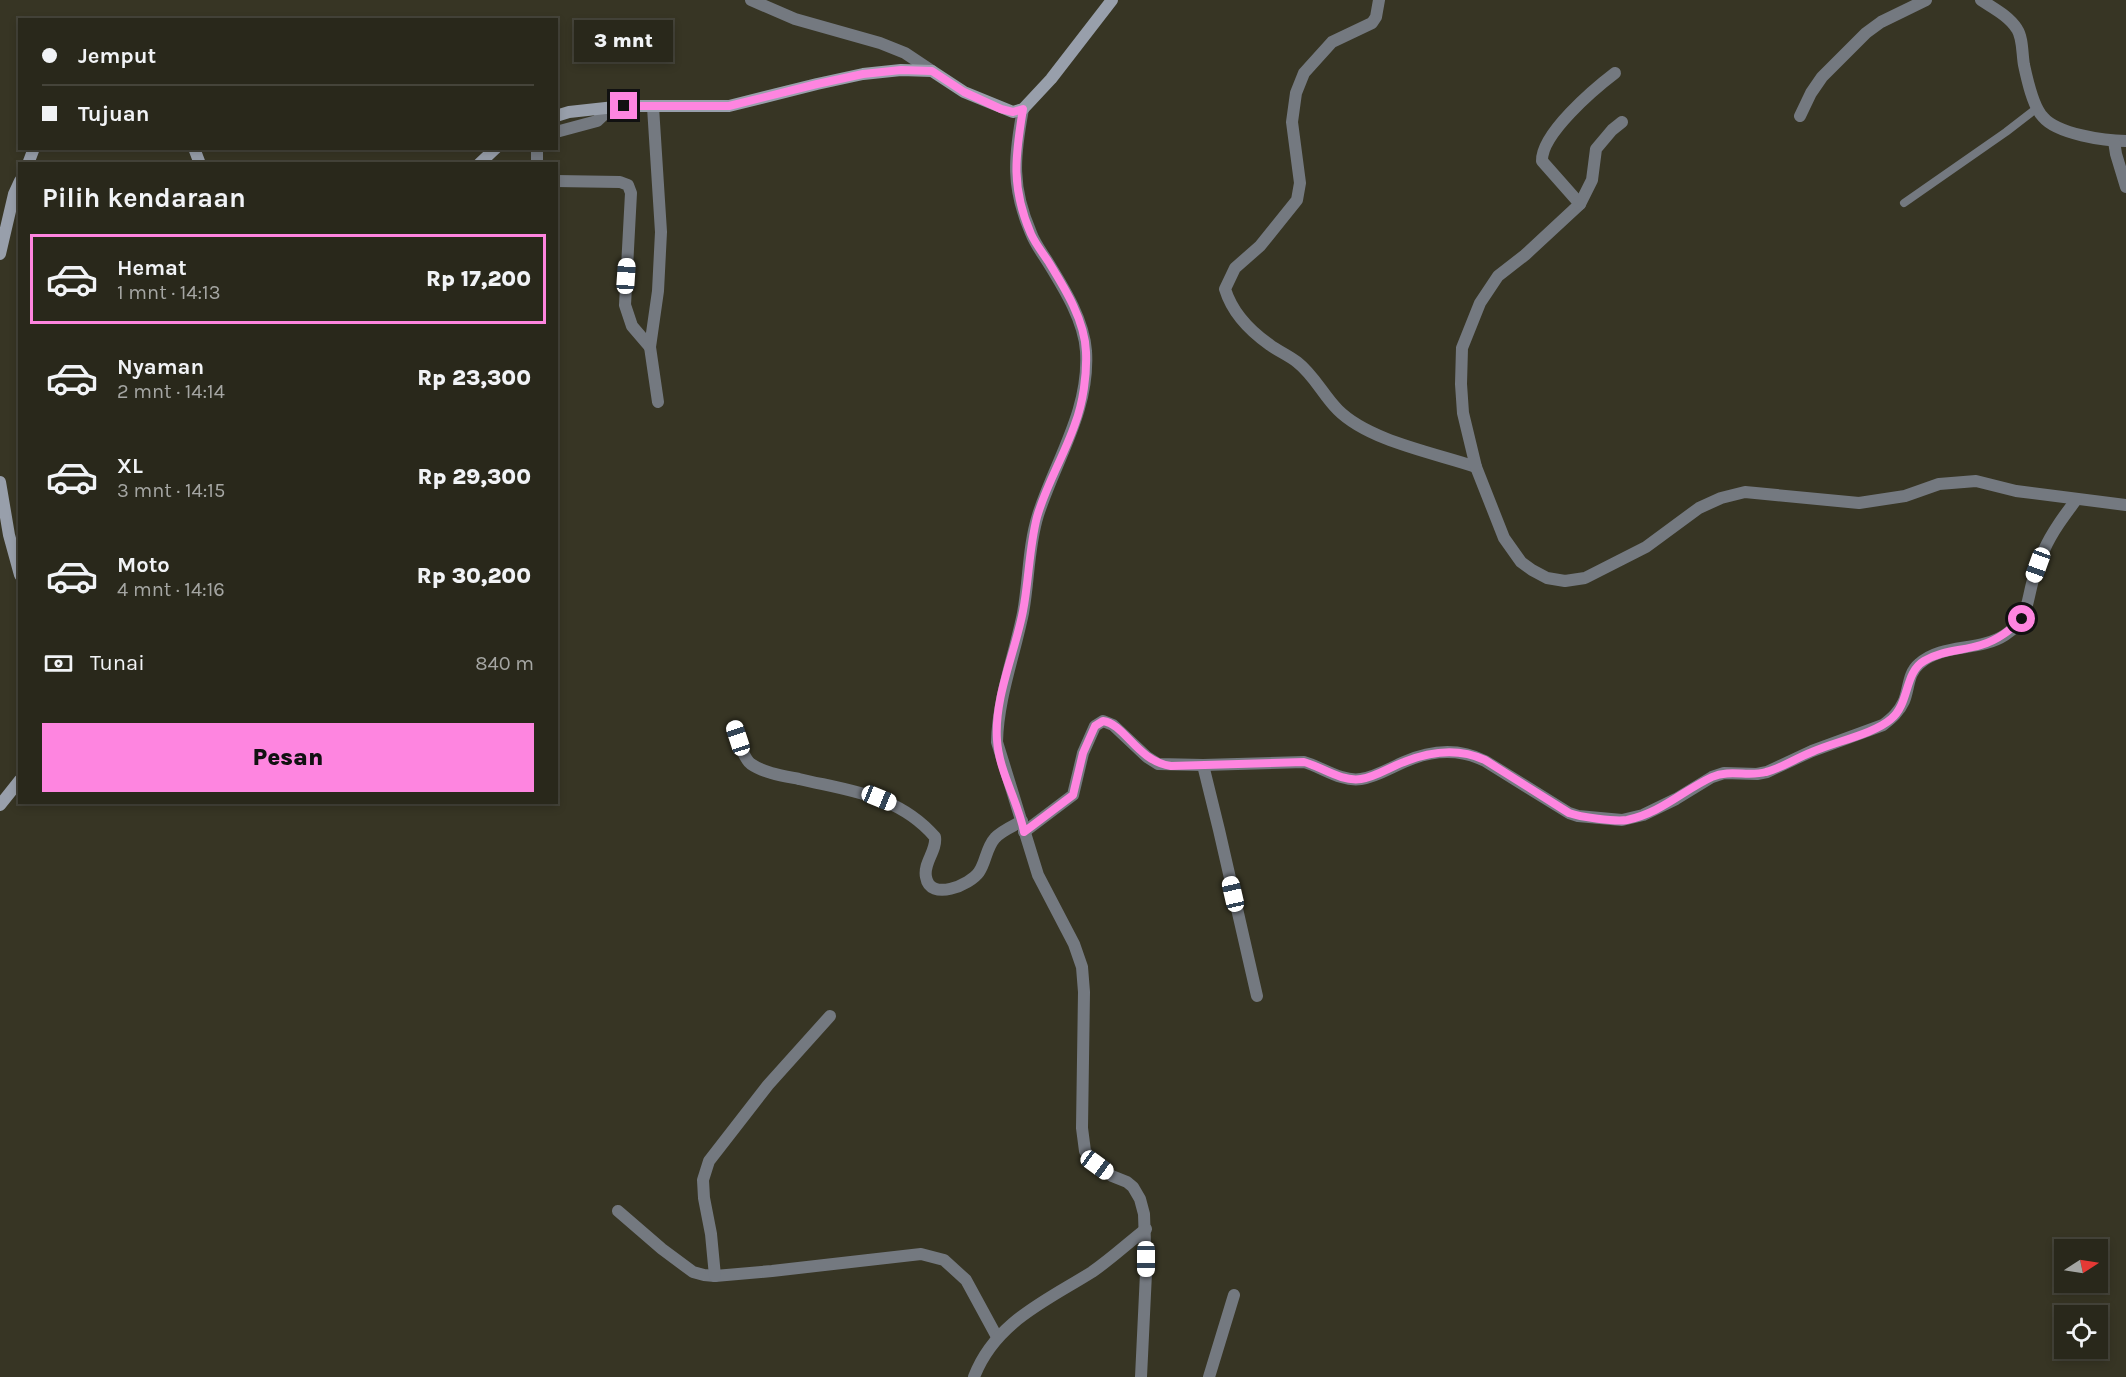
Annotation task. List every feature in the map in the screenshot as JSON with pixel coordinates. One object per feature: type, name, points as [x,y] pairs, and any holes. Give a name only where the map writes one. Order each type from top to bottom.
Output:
[{"type":"street","points":[[752,0],[795,19],[904,52],[964,92],[1013,112],[1023,109],[1051,79],[1112,0]]},
{"type":"street","points":[[1379,0],[1376,17],[1372,22],[1332,42],[1304,73],[1296,93],[1292,122],[1300,183],[1297,200],[1260,246],[1235,268],[1225,289],[1229,303],[1248,326],[1269,344],[1296,361],[1309,373],[1338,410],[1355,423],[1403,444],[1476,467]]},
{"type":"street","points":[[1800,116],[1822,77],[1866,33],[1881,22],[1926,0]]},
{"type":"street","points":[[1981,0],[2004,16],[2018,31],[2037,108],[2044,119],[2055,127],[2120,141],[2116,154],[2126,187]]},
{"type":"street","points":[[558,115],[613,106],[729,106],[863,74],[901,70],[932,71]]},
{"type":"street","points":[[1580,204],[1542,161],[1542,155],[1545,145],[1565,119],[1598,85],[1615,73]]},
{"type":"street","points":[[558,131],[597,121],[613,106]]},
{"type":"street","points":[[653,107],[661,232],[658,291],[650,347],[658,402]]},
{"type":"street","points":[[1023,109],[1015,153],[1019,201],[1031,235],[1055,273],[1075,312],[1084,337],[1086,353],[1084,383],[1076,423],[1037,517],[1023,611],[1002,693],[997,724],[997,742],[1038,875],[1074,944],[1082,967],[1084,992],[1082,1128],[1085,1151],[1092,1161],[1112,1176],[1133,1187],[1140,1199],[1146,1229],[1141,1377]]},
{"type":"street","points":[[1622,122],[1596,149],[1592,180],[1580,204],[1533,248],[1498,276],[1480,303],[1462,348],[1463,413],[1476,467],[1504,538],[1521,562],[1547,578],[1565,581],[1585,578],[1646,547],[1699,508],[1733,494],[1745,492],[1859,503],[1905,496],[1939,484],[1976,480],[2016,491],[2126,505]]},
{"type":"street","points":[[481,162],[494,150]]},
{"type":"street","points":[[558,181],[627,185],[631,193],[625,305],[632,326],[650,347]]},
{"type":"street","points":[[0,254],[18,185]]},
{"type":"street","points":[[0,482],[9,535],[18,568]]},
{"type":"street","points":[[735,726],[747,760],[753,765],[776,774],[879,798],[901,807],[922,822],[935,837],[935,845],[925,875],[929,885],[934,889],[942,890],[972,879],[981,870],[996,836],[1023,827],[1073,795],[1083,753],[1099,722],[1106,721],[1147,757],[1158,764],[1171,766],[1304,762],[1319,766],[1343,778],[1361,779],[1406,761],[1447,751],[1471,754],[1485,760],[1569,813],[1622,820],[1643,815],[1676,799],[1712,777],[1724,773],[1767,772],[1891,719],[1904,701],[1913,670],[1920,663],[1952,650],[1989,642],[2005,635],[2022,619],[2028,608],[2032,582],[2045,549],[2056,528],[2076,500]]},
{"type":"street","points":[[1203,765],[1257,996]]},
{"type":"street","points":[[0,806],[18,783]]},
{"type":"street","points":[[715,1276],[703,1180],[710,1161],[768,1085],[830,1016]]},
{"type":"street","points":[[618,1211],[693,1272],[715,1276],[921,1254],[944,1260],[966,1280],[997,1337]]},
{"type":"street","points":[[974,1377],[997,1337],[1035,1307],[1093,1271],[1146,1229]]},
{"type":"street","points":[[1209,1377],[1234,1295]]},
{"type":"lane","points":[[1904,203],[2037,108]]},
{"type":"route","points":[[624,106],[729,106],[863,74],[901,70],[932,71],[964,92],[1001,109],[1013,112],[1023,109],[1015,153],[1019,201],[1031,235],[1055,273],[1075,312],[1084,337],[1086,353],[1084,383],[1076,423],[1037,517],[1023,611],[1002,693],[997,724],[997,742],[1024,832],[1073,795],[1083,753],[1095,726],[1103,721],[1113,725],[1147,757],[1158,764],[1171,766],[1304,762],[1319,766],[1343,778],[1361,779],[1406,761],[1429,755],[1447,751],[1471,754],[1485,760],[1569,813],[1578,816],[1627,820],[1676,799],[1712,777],[1724,773],[1767,772],[1882,724],[1898,712],[1904,701],[1913,670],[1920,663],[1930,657],[1981,645],[2005,635],[2022,619]]}]
